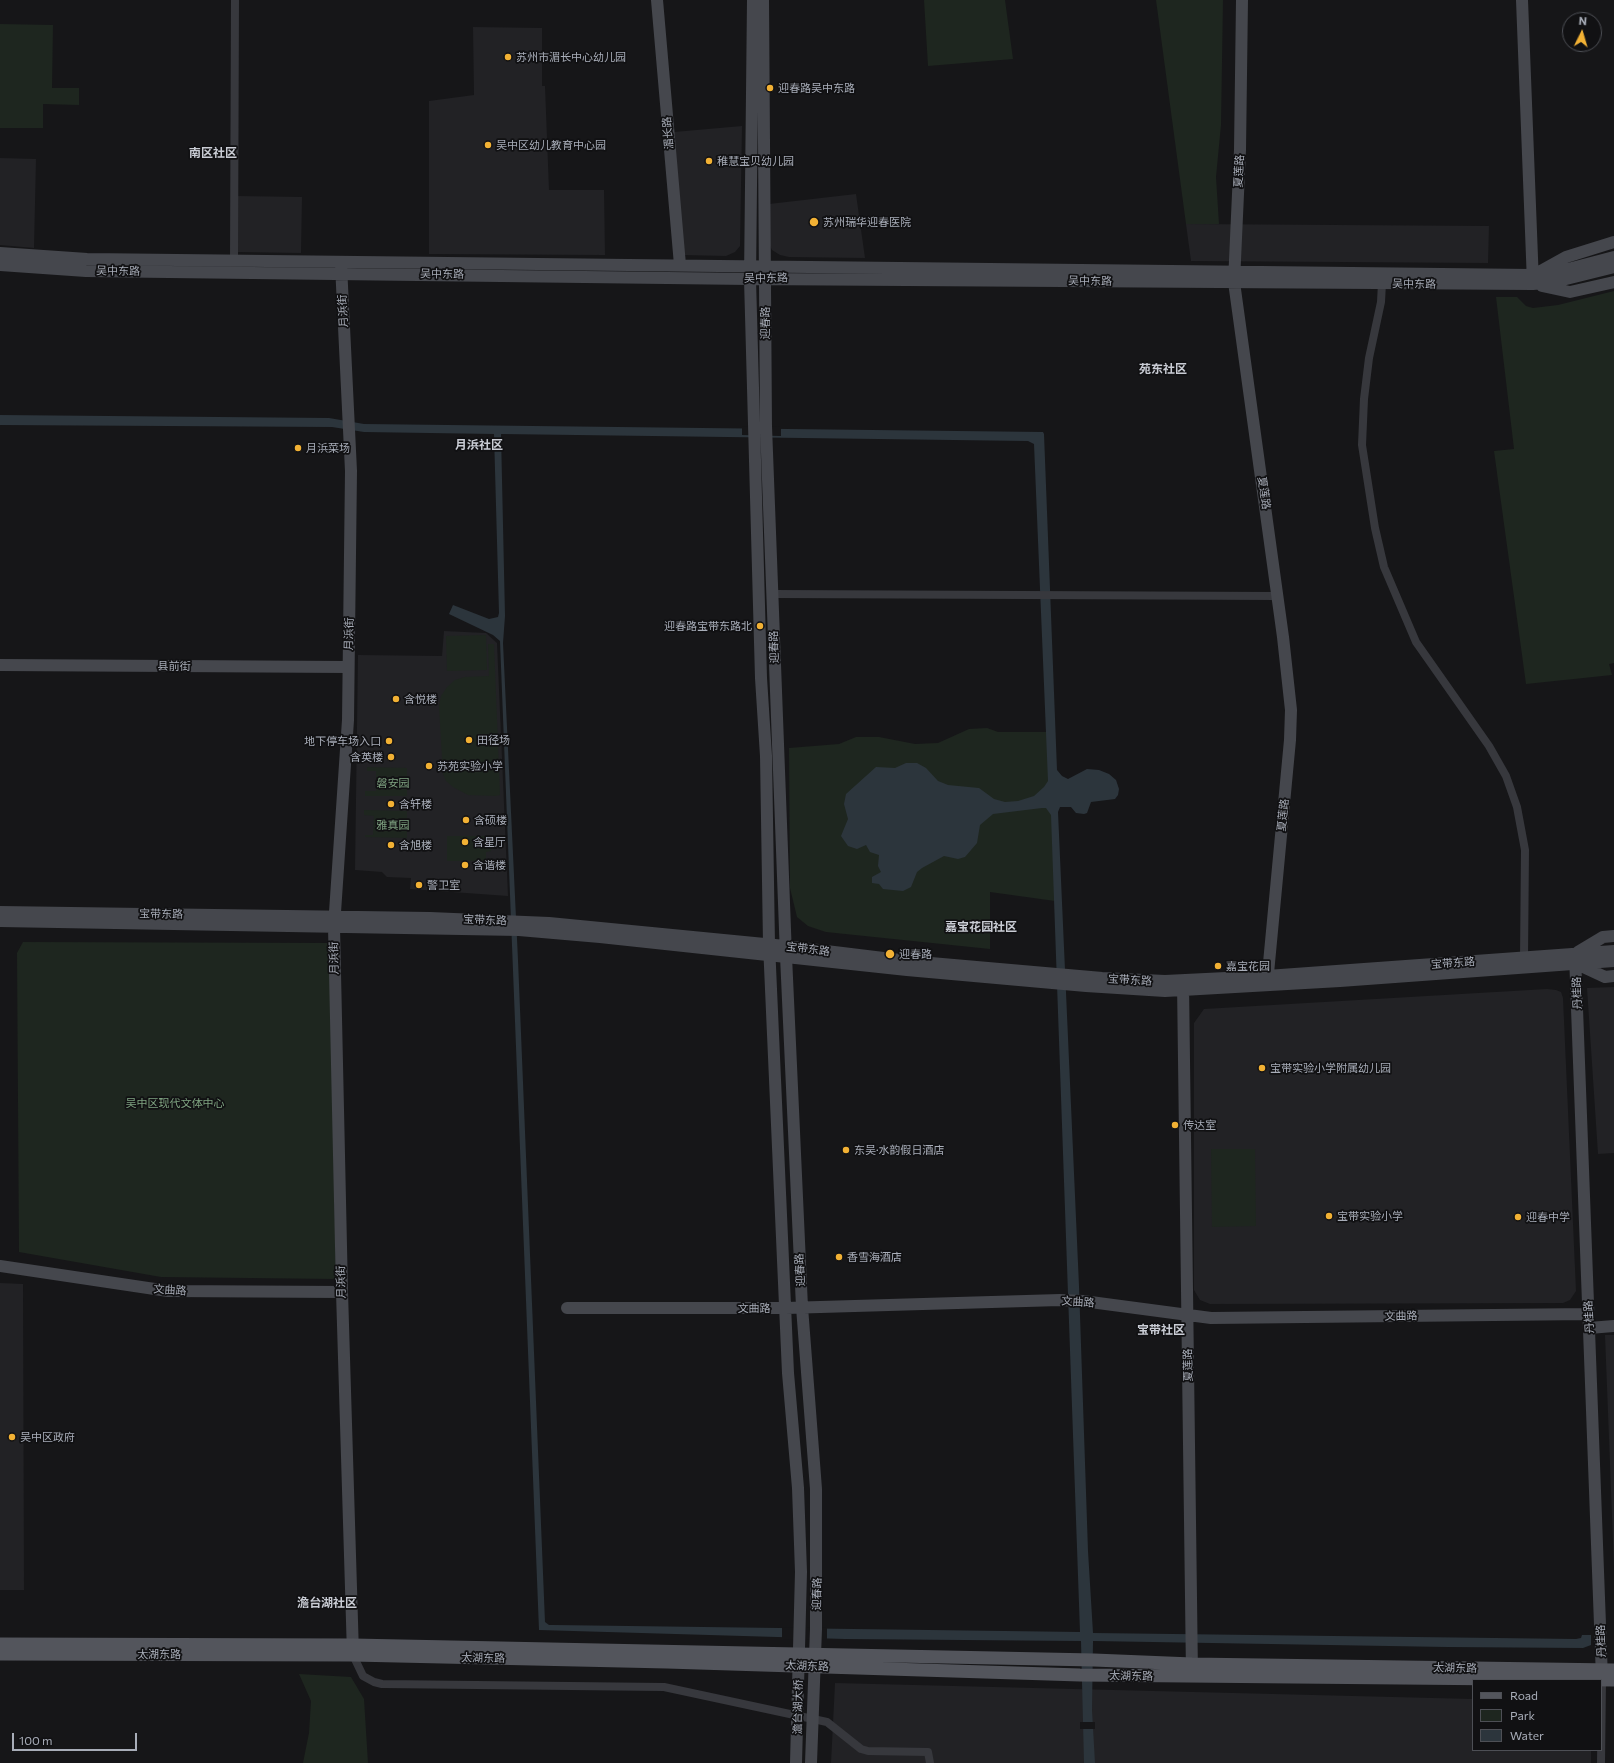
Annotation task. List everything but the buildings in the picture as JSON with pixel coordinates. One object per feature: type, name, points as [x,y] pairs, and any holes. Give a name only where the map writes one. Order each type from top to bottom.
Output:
[{"type":"main road","name":"湄长路","points":[[657,0],[680,265]]},
{"type":"main road","name":"迎春路","points":[[753,0],[750,272],[772,594],[785,951],[802,1307],[816,1489],[816,1629]]},
{"type":"main road","name":"迎春路","points":[[763,0],[765,272],[760,431],[761,678],[766,756],[769,949],[788,1373],[801,1572],[800,1628]]},
{"type":"main road","name":"夏莲路","points":[[1242,0],[1240,150],[1234,278],[1278,596],[1289,688],[1290,728],[1267,981]]},
{"type":"main road","points":[[1522,0],[1532,280]]},
{"type":"main road","points":[[1532,280],[1566,257],[1614,242]]},
{"type":"main road","name":"吴中东路","points":[[0,253],[86,259],[234,260],[341,267],[1234,278],[1532,280]]},
{"type":"main road","points":[[1532,280],[1614,257]]},
{"type":"main road","name":"吴中东路","points":[[0,265],[86,271],[341,267],[680,265],[750,272]]},
{"type":"main road","name":"月浜街","points":[[341,267],[351,470],[348,720],[334,922],[342,1292],[353,1650]]},
{"type":"main road","points":[[1532,280],[1554,282],[1614,267]]},
{"type":"main road","name":"吴中东路","points":[[1234,278],[1382,283],[1532,280]]},
{"type":"main road","points":[[1532,280],[1570,292],[1614,282]]},
{"type":"main road","name":"县前街","points":[[0,665],[348,667]]},
{"type":"main road","name":"宝带东路","points":[[0,912],[334,922],[512,925],[600,937],[769,949],[907,970],[1030,977],[1086,982],[1183,986],[1575,959],[1614,952]]},
{"type":"main road","name":"宝带东路","points":[[0,921],[334,922]]},
{"type":"main road","points":[[1614,936],[1603,937],[1575,959],[1605,977],[1614,976]]},
{"type":"main road","name":"宝带东路","points":[[1267,981],[1524,958],[1614,961]]},
{"type":"main road","name":"丹桂路","points":[[1575,959],[1588,1314],[1608,1675]]},
{"type":"main road","name":"夏莲路","points":[[1183,986],[1192,1670]]},
{"type":"main road","name":"文曲路","points":[[0,1266],[168,1291],[342,1292]]},
{"type":"main road","name":"文曲路","points":[[567,1308],[786,1308],[1065,1300],[1083,1301],[1211,1318],[1588,1314]]},
{"type":"main road","points":[[1589,1328],[1614,1326]]},
{"type":"main road","name":"澹台湖大桥","points":[[796,1763],[800,1628]]},
{"type":"main road","name":"澹台湖大桥","points":[[811,1763],[816,1629]]},
{"type":"main road","name":"太湖东路","points":[[0,1644],[1094,1660],[1192,1670]]},
{"type":"main road","name":"太湖东路","points":[[0,1654],[353,1650],[1080,1675],[1192,1670],[1608,1675]]},
{"type":"street","points":[[234,260],[235,0]]},
{"type":"street","points":[[1382,283],[1381,302],[1369,358],[1363,412],[1362,445],[1375,528],[1384,567],[1416,642],[1489,746],[1506,776],[1517,807],[1525,850],[1524,958]]},
{"type":"street","points":[[772,594],[1278,596]]},
{"type":"street","points":[[353,1650],[363,1676],[374,1682],[382,1684],[664,1687],[827,1722],[861,1749],[868,1751],[928,1752],[930,1763]]},
{"type":"street","points":[[1602,1750],[1608,1675]]},
{"type":"street","points":[[1601,1763],[1602,1751]]},
{"type":"shaded area","name":"吴中区幼儿教育中心园","points":[[473,27],[542,28],[542,86],[545,86],[549,190],[604,190],[605,255],[429,254],[429,101],[474,95]]},
{"type":"shaded area","points":[[742,126],[740,246],[735,252],[726,256],[683,255],[674,132]]},
{"type":"shaded area","points":[[0,158],[36,159],[34,248],[0,245]]},
{"type":"shaded area","name":"苏州瑞华迎春医院","points":[[856,194],[865,258],[789,257],[780,255],[772,250],[770,246],[769,204]]},
{"type":"shaded area","points":[[237,196],[302,197],[301,253],[238,252]]},
{"type":"shaded area","points":[[1186,224],[1489,226],[1488,263],[1191,261]]},
{"type":"shaded area","name":"苏苑实验小学","points":[[444,631],[486,633],[497,643],[508,896],[410,889],[411,878],[387,877],[382,872],[355,870],[358,655],[442,656]]},
{"type":"shaded area","points":[[1614,987],[1614,1153],[1598,1154],[1587,988]]},
{"type":"shaded area","points":[[1547,989],[1561,992],[1563,998],[1576,1291],[1570,1300],[1563,1303],[1210,1304],[1200,1300],[1194,1290],[1194,1023],[1204,1009]]},
{"type":"shaded area","name":"吴中区政府","points":[[0,1283],[23,1284],[24,1590],[0,1590]]},
{"type":"shaded area","points":[[1605,1335],[1614,1335],[1614,1568]]},
{"type":"shaded area","points":[[835,1683],[1472,1699],[1472,1751],[1591,1751],[1591,1763],[831,1763]]},
{"type":"green space","points":[[924,0],[1005,0],[1013,59],[928,66]]},
{"type":"green space","points":[[1156,0],[1223,0],[1221,125],[1216,177],[1219,224],[1186,224]]},
{"type":"green space","points":[[0,24],[53,25],[52,88],[79,88],[79,105],[43,104],[43,128],[0,128]]},
{"type":"green space","points":[[1614,291],[1614,663],[1609,664],[1612,675],[1526,684],[1494,451],[1514,449],[1496,297],[1517,297],[1526,306],[1533,308],[1558,305]]},
{"type":"green space","points":[[486,635],[487,670],[447,671],[446,636]]},
{"type":"green space","name":"田径场","points":[[488,644],[494,644],[500,795],[468,795],[453,787],[446,781],[443,774],[439,706],[441,696],[447,687],[455,680],[465,677],[489,676]]},
{"type":"green space","points":[[987,728],[998,732],[1049,732],[1055,901],[990,892],[990,949],[826,932],[808,926],[797,917],[790,888],[789,748],[839,744],[856,737],[879,737],[915,744],[938,743],[969,729]]},
{"type":"green space","name":"磐安园","points":[[367,767],[407,768],[407,796],[365,796],[365,791],[376,791],[376,771],[367,771]]},
{"type":"green space","name":"雅真园","points":[[364,810],[407,811],[407,838],[365,837],[365,835],[373,835],[374,816],[364,815]]},
{"type":"green space","name":"含星厅","points":[[447,836],[488,836],[488,841],[491,841],[491,851],[486,852],[486,861],[447,861]]},
{"type":"green space","name":"吴中区现代文体中心","points":[[23,942],[328,943],[330,949],[336,1279],[161,1277],[19,1252],[17,953]]},
{"type":"green space","points":[[1211,1149],[1255,1149],[1256,1226],[1212,1227]]},
{"type":"green space","points":[[299,1674],[351,1677],[364,1699],[368,1763],[303,1763],[309,1733],[311,1701]]},
{"type":"water","points":[[0,415],[329,418],[364,424],[1043,432],[1057,770],[1062,776],[1068,779],[1087,769],[1099,770],[1109,774],[1116,780],[1119,789],[1118,795],[1115,799],[1091,802],[1087,813],[1076,813],[1071,807],[1060,807],[1058,812],[1079,1286],[1088,1551],[1093,1633],[1576,1639],[1581,1638],[1582,1635],[1591,1635],[1591,1645],[1583,1648],[1447,1647],[1093,1641],[1092,1710],[1095,1763],[1084,1763],[1081,1641],[845,1639],[539,1630],[500,641],[493,635],[449,614],[453,605],[489,619],[498,617],[499,613],[494,434],[364,432],[332,427],[0,425]],"holes":[[[501,434],[1028,441],[1034,444],[1048,781],[1034,796],[1018,801],[1005,802],[994,799],[979,788],[948,785],[938,781],[926,768],[917,763],[906,763],[895,768],[876,767],[846,794],[844,804],[848,819],[841,836],[848,846],[857,849],[866,845],[870,852],[879,855],[878,866],[881,872],[872,877],[872,883],[879,884],[883,889],[903,891],[911,887],[917,872],[922,868],[944,856],[958,859],[965,857],[977,843],[980,825],[993,814],[1046,808],[1051,815],[1080,1632],[549,1625],[545,1622],[518,960],[503,643],[505,616]]]},
{"type":"pier","points":[[742,426],[781,427],[781,436],[742,435]]},
{"type":"pier","points":[[782,1627],[827,1628],[827,1640],[782,1639]]},
{"type":"pier","points":[[1080,1722],[1095,1722],[1095,1729],[1080,1729]]},
{"type":"place","name":"苏州市湄长中心幼儿园","points":[[508,57]]},
{"type":"place","name":"迎春路吴中东路","points":[[770,88]]},
{"type":"place","name":"吴中区幼儿教育中心园","points":[[488,145]]},
{"type":"place","name":"稚慧宝贝幼儿园","points":[[709,161]]},
{"type":"place","name":"苏州瑞华迎春医院","points":[[814,222]]},
{"type":"place","name":"月浜菜场","points":[[298,448]]},
{"type":"place","name":"迎春路宝带东路北","points":[[760,626]]},
{"type":"place","name":"含悦楼","points":[[396,699]]},
{"type":"place","name":"田径场","points":[[469,740]]},
{"type":"place","name":"地下停车场入口","points":[[389,741]]},
{"type":"place","name":"含英楼","points":[[391,757]]},
{"type":"place","name":"苏苑实验小学","points":[[429,766]]},
{"type":"place","name":"含轩楼","points":[[391,804]]},
{"type":"place","name":"含硕楼","points":[[466,820]]},
{"type":"place","name":"含星厅","points":[[465,842]]},
{"type":"place","name":"含旭楼","points":[[391,845]]},
{"type":"place","name":"含谐楼","points":[[465,865]]},
{"type":"place","name":"警卫室","points":[[419,885]]},
{"type":"place","name":"迎春路","points":[[890,954]]},
{"type":"place","name":"嘉宝花园","points":[[1218,966]]},
{"type":"place","name":"宝带实验小学附属幼儿园","points":[[1262,1068]]},
{"type":"place","name":"传达室","points":[[1175,1125]]},
{"type":"place","name":"东吴·水韵假日酒店","points":[[846,1150]]},
{"type":"place","name":"宝带实验小学","points":[[1329,1216]]},
{"type":"place","name":"迎春中学","points":[[1518,1217]]},
{"type":"place","name":"香雪海酒店","points":[[839,1257]]},
{"type":"place","name":"吴中区政府","points":[[12,1437]]},
{"type":"district","name":"南区社区","points":[[213,153]]},
{"type":"district","name":"苑东社区","points":[[1163,369]]},
{"type":"district","name":"月浜社区","points":[[479,445]]},
{"type":"district","name":"嘉宝花园社区","points":[[981,927]]},
{"type":"district","name":"宝带社区","points":[[1161,1330]]},
{"type":"district","name":"澹台湖社区","points":[[327,1603]]}]
